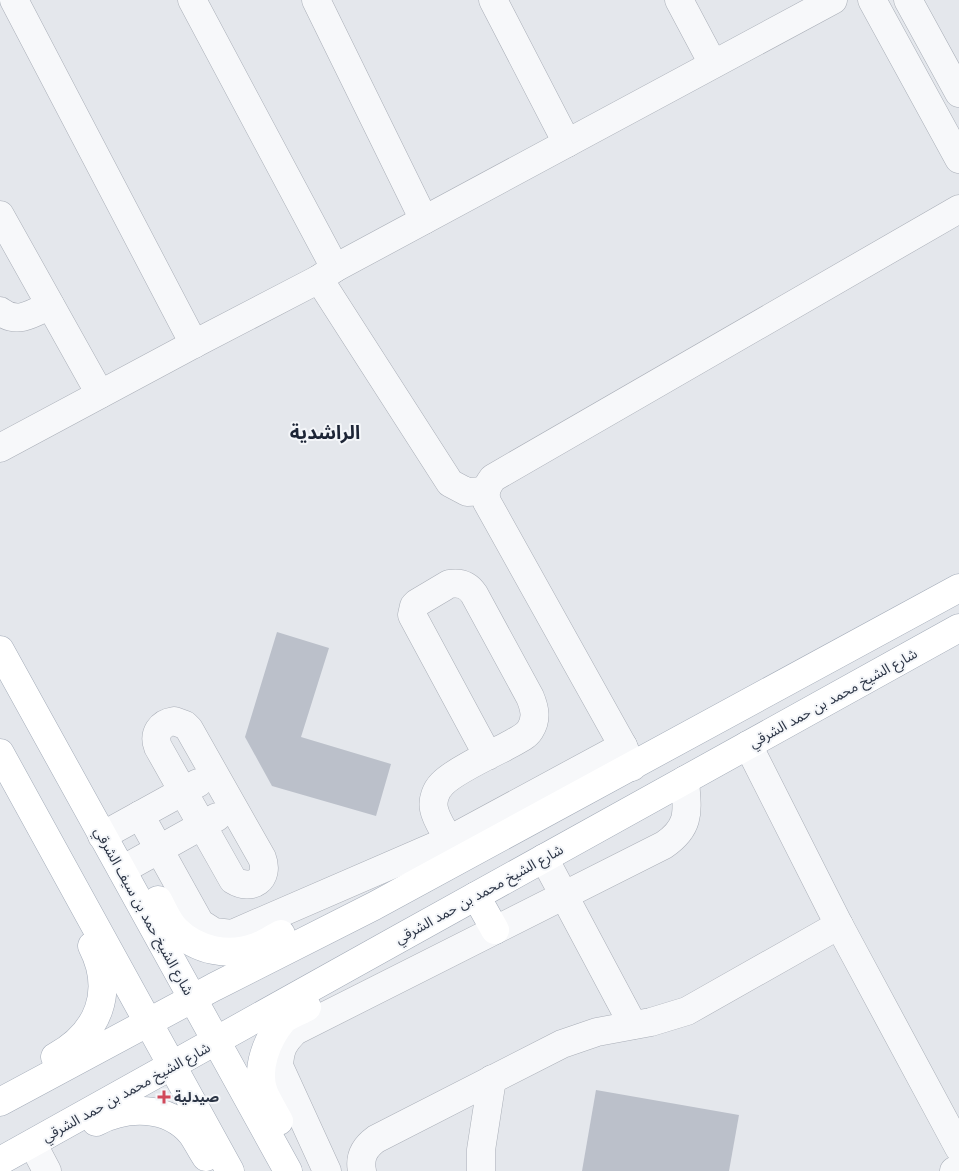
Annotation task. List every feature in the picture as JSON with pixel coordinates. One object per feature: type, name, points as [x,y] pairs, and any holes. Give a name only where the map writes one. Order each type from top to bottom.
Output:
[{"type":"main road","points":[[0,1102],[148,1022],[374,906],[628,756],[959,588]]},
{"type":"main road","name":"شارع الشيخ محمد بن حمد الشرقي","points":[[0,1161],[959,628]]},
{"type":"main road","name":"شارع الشيخ حمد بن سيف الشرقي","points":[[0,650],[82,798],[108,832],[139,860],[192,999],[288,1171]]},
{"type":"main road","points":[[0,753],[230,1171]]},
{"type":"main road","points":[[0,1086],[62,1053],[83,1038],[94,1021],[101,999],[104,981],[98,958],[61,886],[43,830]]},
{"type":"main road","points":[[139,860],[175,929],[189,940],[210,950],[232,952],[256,947],[319,914],[374,906]]},
{"type":"main road","points":[[476,896],[495,930]]},
{"type":"main road","points":[[304,1171],[264,1092],[260,1074],[263,1058],[272,1037],[284,1020],[345,986],[367,970],[402,937]]},
{"type":"main road","points":[[0,1167],[42,1162],[101,1120],[127,1111],[142,1110],[158,1112],[177,1121],[191,1134],[214,1171]]},
{"type":"street","points":[[0,3],[6,0]]},
{"type":"street","points":[[14,0],[194,344]]},
{"type":"street","points":[[192,0],[327,274],[450,483],[467,492],[485,491]]},
{"type":"street","points":[[316,0],[424,220]]},
{"type":"street","points":[[493,0],[567,143]]},
{"type":"street","points":[[679,0],[713,64]]},
{"type":"street","points":[[872,0],[959,159]]},
{"type":"street","points":[[0,448],[327,274],[823,2]]},
{"type":"street","points":[[919,4],[959,93]]},
{"type":"street","points":[[140,815],[139,860],[206,928],[223,934],[241,931],[449,840],[628,756],[487,502],[485,491],[488,484],[493,478],[959,209]]},
{"type":"street","points":[[0,215],[100,394]]},
{"type":"street","points":[[0,311],[12,317],[20,318],[28,316],[50,304]]},
{"type":"street","points":[[449,840],[438,821],[434,808],[434,799],[437,791],[449,778],[519,739],[529,732],[534,721],[534,708],[470,589],[460,584],[449,584],[417,603],[412,610],[412,615],[488,756]]},
{"type":"street","points":[[174,721],[185,724],[215,774],[265,865],[264,872],[255,884],[240,884],[233,880],[156,742],[158,730],[168,722],[174,721]]},
{"type":"street","points":[[748,745],[839,926],[959,1148]]},
{"type":"street","points":[[108,832],[215,774]]},
{"type":"street","points":[[327,1171],[279,1066],[280,1053],[286,1040],[295,1031],[673,839],[680,831],[687,812],[685,780]]},
{"type":"street","points":[[139,860],[234,807]]},
{"type":"street","points":[[544,858],[632,1025]]},
{"type":"street","points":[[362,1171],[362,1155],[365,1149],[376,1139],[492,1079],[562,1044],[597,1032],[670,1018],[687,1011],[839,926]]},
{"type":"street","points":[[478,1170],[492,1079]]},
{"type":"street","points":[[954,1171],[959,1168]]},
{"type":"building","points":[[277,632],[329,648],[301,737],[391,764],[376,816],[272,786],[245,737]]},
{"type":"building","points":[[596,1090],[739,1115],[729,1171],[582,1171]]},
{"type":"place","name":"صيدلية","points":[[164,1097]]},
{"type":"district","name":"الراشدية","points":[[325,432]]}]
